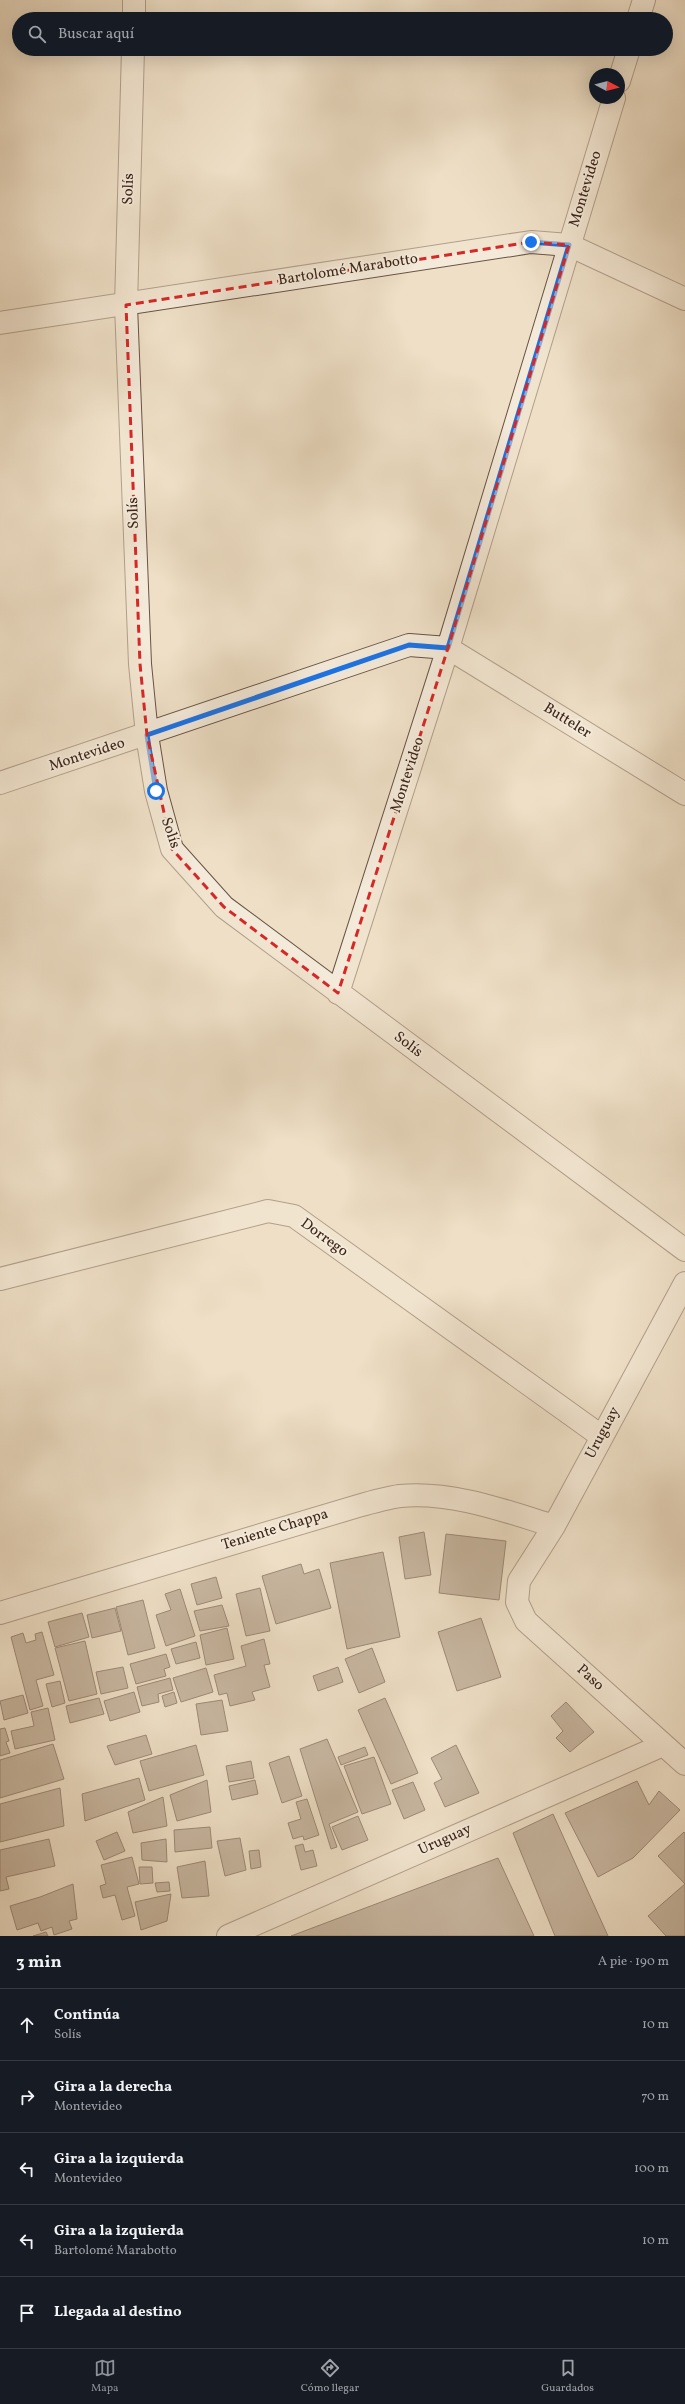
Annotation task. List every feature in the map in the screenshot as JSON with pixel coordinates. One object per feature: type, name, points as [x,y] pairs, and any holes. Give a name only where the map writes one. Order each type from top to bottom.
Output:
[{"type":"street","points":[[134,0],[134,12]]},
{"type":"street","points":[[640,12],[644,0]]},
{"type":"street","name":"Solís","points":[[133,56],[126,305],[140,664],[147,735],[156,791],[172,849],[224,907],[685,1250]]},
{"type":"street","points":[[623,68],[627,56]]},
{"type":"street","name":"Montevideo","points":[[338,993],[448,648],[612,104]]},
{"type":"street","name":"Bartolomé Marabotto","points":[[0,323],[126,305],[531,242],[569,245],[685,300]]},
{"type":"street","name":"Montevideo","points":[[0,783],[147,735],[409,645],[448,648]]},
{"type":"street","name":"Butteler","points":[[448,648],[685,794]]},
{"type":"street","name":"Dorrego","points":[[0,1279],[268,1211],[294,1216],[601,1436]]},
{"type":"street","name":"Uruguay","points":[[519,1581],[554,1526],[601,1436],[685,1283]]},
{"type":"street","name":"Teniente Chappa","points":[[0,1613],[358,1506],[399,1496],[434,1496],[485,1505],[554,1526]]},
{"type":"street","name":"Paso","points":[[519,1581],[517,1602],[526,1621],[685,1764]]},
{"type":"street","name":"Uruguay","points":[[228,1936],[663,1745]]},
{"type":"highlighted area","points":[[531,242],[569,245],[448,648],[338,993],[224,907],[172,849],[147,735],[140,664],[126,305]]},
{"type":"building","points":[[424,1532],[431,1575],[405,1579],[399,1537]]},
{"type":"building","points":[[446,1534],[506,1541],[499,1600],[439,1593]]},
{"type":"building","points":[[383,1552],[400,1637],[347,1649],[330,1563]]},
{"type":"building","points":[[301,1564],[304,1574],[319,1569],[331,1608],[276,1624],[262,1576]]},
{"type":"building","points":[[216,1577],[222,1598],[197,1605],[191,1584]]},
{"type":"building","points":[[260,1588],[270,1631],[246,1636],[236,1594]]},
{"type":"building","points":[[180,1589],[195,1636],[166,1646],[156,1615],[171,1610],[165,1594]]},
{"type":"building","points":[[143,1600],[155,1648],[128,1655],[116,1607]]},
{"type":"building","points":[[222,1605],[229,1626],[200,1631],[194,1611]]},
{"type":"building","points":[[115,1608],[121,1631],[92,1638],[87,1615]]},
{"type":"building","points":[[82,1613],[89,1637],[55,1647],[48,1622]]},
{"type":"building","points":[[481,1618],[501,1677],[457,1691],[438,1632]]},
{"type":"building","points":[[227,1628],[234,1659],[206,1665],[200,1635]]},
{"type":"building","points":[[42,1632],[54,1675],[36,1680],[43,1706],[30,1710],[11,1637],[23,1633],[26,1643],[36,1640],[35,1634]]},
{"type":"building","points":[[264,1639],[270,1664],[264,1665],[270,1687],[252,1692],[255,1700],[230,1706],[227,1693],[219,1695],[214,1675],[246,1666],[241,1646]]},
{"type":"building","points":[[85,1641],[97,1694],[69,1701],[55,1648]]},
{"type":"building","points":[[196,1642],[200,1658],[176,1664],[171,1649]]},
{"type":"building","points":[[372,1648],[385,1682],[359,1693],[345,1659]]},
{"type":"building","points":[[166,1654],[170,1667],[164,1669],[166,1676],[136,1684],[130,1664]]},
{"type":"building","points":[[123,1667],[128,1688],[101,1694],[96,1672]]},
{"type":"building","points":[[338,1667],[343,1682],[318,1691],[313,1676]]},
{"type":"building","points":[[206,1668],[213,1692],[181,1702],[173,1678]]},
{"type":"building","points":[[170,1678],[173,1690],[158,1694],[159,1702],[142,1706],[137,1687]]},
{"type":"building","points":[[60,1681],[65,1703],[52,1707],[46,1684]]},
{"type":"building","points":[[134,1692],[140,1712],[110,1721],[104,1701]]},
{"type":"building","points":[[174,1692],[177,1703],[165,1707],[162,1696]]},
{"type":"building","points":[[23,1695],[28,1713],[4,1720],[0,1701]]},
{"type":"building","points":[[99,1698],[104,1714],[70,1723],[66,1706]]},
{"type":"building","points":[[385,1698],[418,1773],[391,1784],[358,1710]]},
{"type":"building","points":[[222,1700],[228,1731],[201,1735],[196,1704]]},
{"type":"building","points":[[566,1702],[594,1732],[570,1752],[556,1738],[563,1731],[551,1716]]},
{"type":"building","points":[[48,1708],[55,1740],[15,1749],[11,1731],[34,1726],[31,1712]]},
{"type":"building","points":[[5,1728],[9,1741],[6,1742],[10,1753],[0,1756],[0,1729]]},
{"type":"building","points":[[146,1735],[152,1754],[115,1765],[107,1746]]},
{"type":"building","points":[[327,1739],[358,1812],[329,1824],[337,1847],[331,1849],[300,1749]]},
{"type":"building","points":[[53,1744],[64,1779],[0,1798],[0,1760]]},
{"type":"building","points":[[196,1745],[204,1775],[149,1791],[140,1761]]},
{"type":"building","points":[[456,1745],[479,1793],[445,1807],[434,1783],[442,1779],[431,1758]]},
{"type":"building","points":[[365,1747],[368,1755],[341,1765],[338,1757]]},
{"type":"building","points":[[289,1756],[302,1796],[282,1803],[269,1763]]},
{"type":"building","points":[[374,1757],[391,1804],[362,1814],[344,1766]]},
{"type":"building","points":[[251,1761],[254,1778],[229,1782],[226,1766]]},
{"type":"building","points":[[139,1778],[145,1800],[85,1821],[82,1794]]},
{"type":"building","points":[[207,1780],[211,1812],[177,1821],[170,1795]]},
{"type":"building","points":[[255,1780],[258,1794],[232,1800],[229,1786]]},
{"type":"building","points":[[637,1781],[649,1805],[659,1791],[680,1810],[633,1858],[598,1877],[565,1813]]},
{"type":"building","points":[[413,1782],[425,1810],[404,1819],[392,1790]]},
{"type":"building","points":[[60,1788],[64,1826],[0,1842],[0,1804]]},
{"type":"building","points":[[163,1797],[167,1826],[133,1833],[128,1812]]},
{"type":"building","points":[[307,1799],[319,1835],[304,1840],[303,1836],[293,1839],[288,1823],[301,1819],[296,1802]]},
{"type":"building","points":[[553,1814],[608,1936],[555,1936],[513,1833]]},
{"type":"building","points":[[358,1816],[368,1840],[342,1850],[332,1827]]},
{"type":"building","points":[[210,1827],[212,1848],[175,1852],[174,1830]]},
{"type":"building","points":[[117,1832],[125,1851],[104,1860],[96,1841]]},
{"type":"building","points":[[684,1832],[685,1833],[685,1884],[658,1856]]},
{"type":"building","points":[[240,1838],[246,1870],[225,1876],[217,1841]]},
{"type":"building","points":[[49,1839],[55,1866],[6,1877],[9,1889],[0,1891],[0,1850]]},
{"type":"building","points":[[166,1839],[167,1862],[142,1860],[141,1843]]},
{"type":"building","points":[[303,1844],[305,1852],[313,1850],[317,1866],[301,1870],[295,1846]]},
{"type":"building","points":[[259,1850],[261,1867],[251,1869],[249,1851]]},
{"type":"building","points":[[132,1857],[139,1884],[127,1887],[135,1916],[122,1920],[115,1895],[103,1898],[100,1886],[106,1884],[101,1865]]},
{"type":"building","points":[[498,1858],[534,1936],[291,1936]]},
{"type":"building","points":[[205,1861],[209,1896],[182,1898],[177,1867]]},
{"type":"building","points":[[139,1867],[152,1867],[153,1883],[140,1884]]},
{"type":"building","points":[[169,1882],[170,1891],[157,1892],[155,1883]]},
{"type":"building","points":[[73,1884],[77,1919],[69,1921],[72,1929],[54,1935],[52,1927],[41,1931],[38,1923],[17,1930],[10,1906],[40,1897]]},
{"type":"building","points":[[685,1884],[685,1936],[666,1936],[648,1916]]},
{"type":"building","points":[[171,1894],[167,1921],[141,1930],[135,1902]]},
{"type":"building","points":[[46,1932],[48,1936],[33,1936]]},
{"type":"route","points":[[156,791],[147,735],[409,645],[448,648],[569,245],[531,242]]}]
